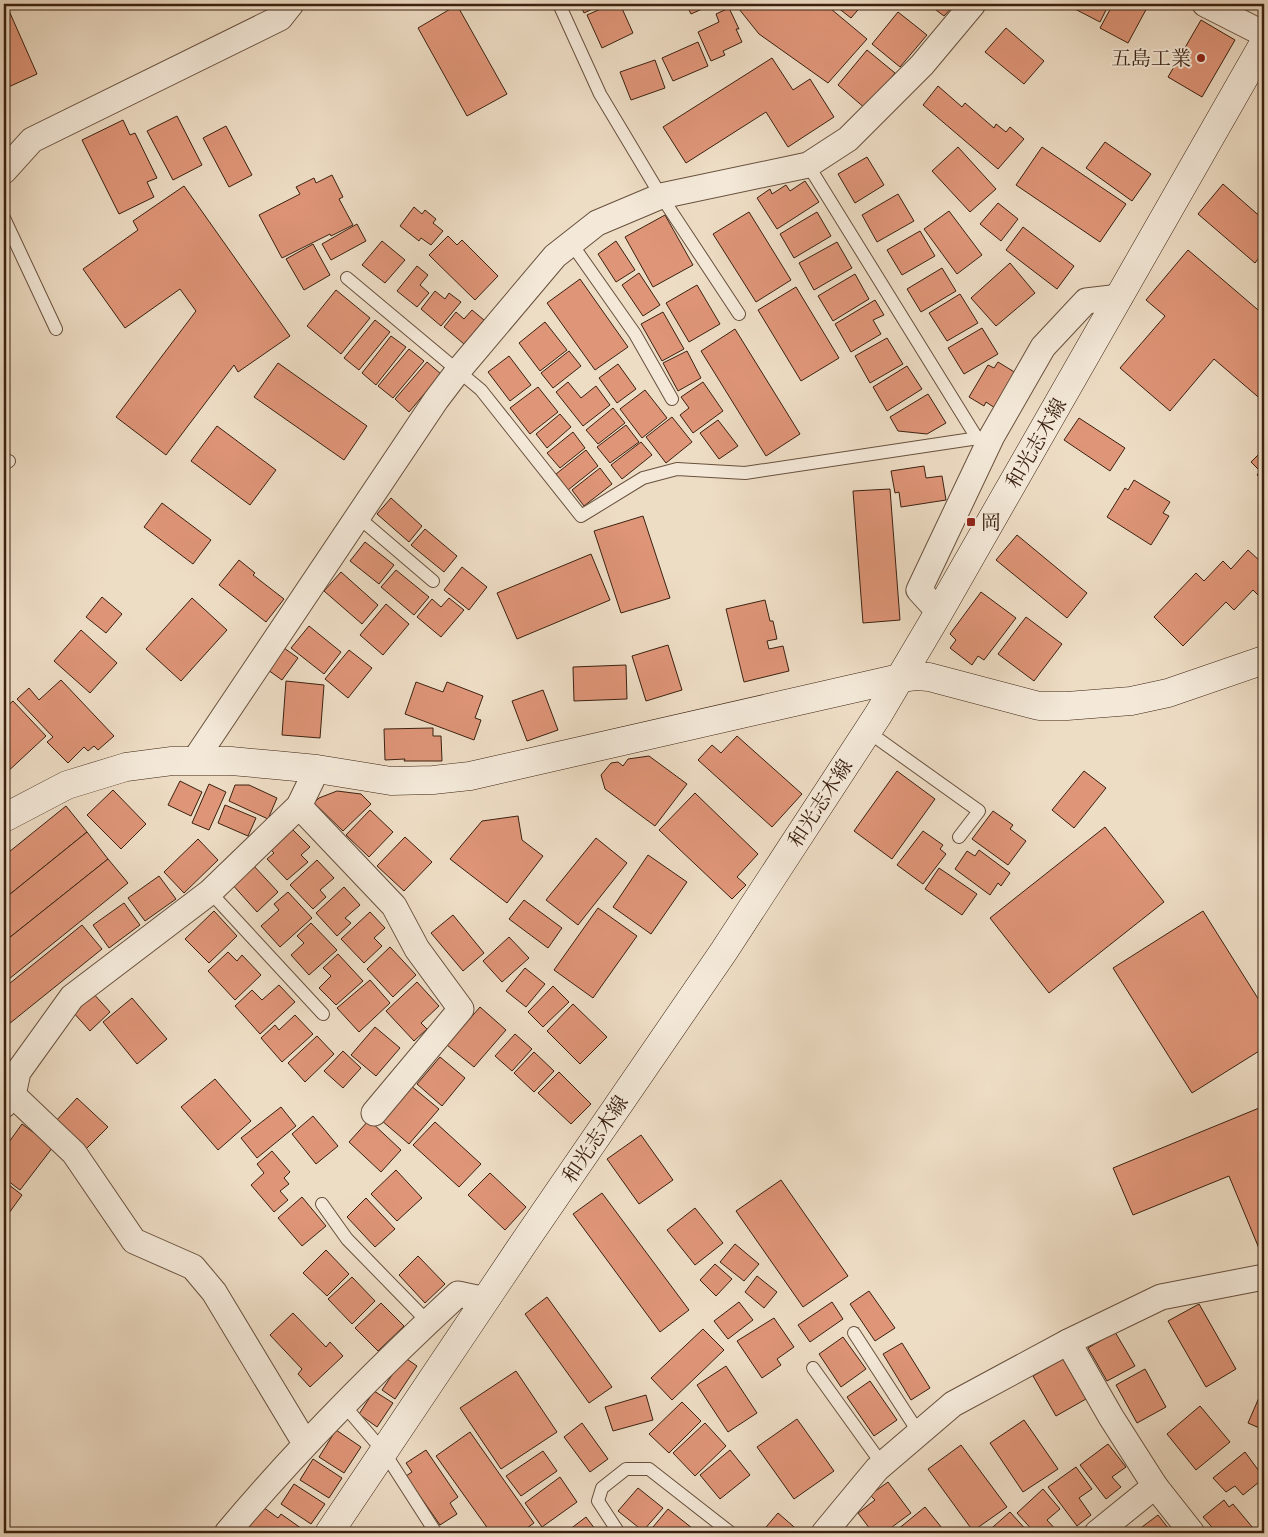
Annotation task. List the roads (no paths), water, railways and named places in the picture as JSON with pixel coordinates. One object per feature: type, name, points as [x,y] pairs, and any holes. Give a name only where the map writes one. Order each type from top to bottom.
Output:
[{"type":"main road","name":"和光志木線","points":[[329,1533],[724,951],[900,678],[1264,43]]},
{"type":"main road","points":[[4,818],[67,785],[126,767],[163,762],[231,762],[317,769],[391,780],[433,780],[470,776],[900,678],[929,677],[1039,706],[1067,706],[1131,701],[1168,693],[1264,660]]},
{"type":"street","points":[[4,171],[32,140],[280,18],[291,4]]},
{"type":"street","points":[[194,761],[436,400],[458,371],[555,256],[597,223],[661,196],[808,165],[848,139],[922,65],[973,4]]},
{"type":"street","points":[[1205,4],[1264,34]]},
{"type":"street","points":[[938,612],[919,590],[985,437],[1043,347],[1086,301],[1120,297]]},
{"type":"street","points":[[305,1443],[214,1292],[193,1267],[134,1240],[74,1153],[9,1100],[18,1072],[72,997],[210,892],[298,806],[317,769]]},
{"type":"street","points":[[298,806],[394,906],[417,949],[461,1009],[374,1113]]},
{"type":"street","points":[[824,1533],[882,1464],[953,1404],[1068,1342],[1161,1297],[1264,1277]]},
{"type":"street","points":[[226,1533],[305,1443],[458,1294],[486,1300]]},
{"type":"street","points":[[1068,1342],[1111,1417],[1155,1486],[1192,1533]]},
{"type":"street","points":[[1097,1533],[1155,1486]]},
{"type":"lane","points":[[559,4],[600,94],[661,196],[739,314]]},
{"type":"lane","points":[[347,278],[482,390],[582,516],[643,478],[678,469],[745,474],[985,437],[808,165]]},
{"type":"lane","points":[[4,218],[56,329]]},
{"type":"lane","points":[[571,243],[635,334],[672,399]]},
{"type":"lane","points":[[358,517],[433,580]]},
{"type":"lane","points":[[867,730],[979,811],[959,837]]},
{"type":"lane","points":[[210,892],[322,1014]]},
{"type":"lane","points":[[322,1204],[347,1239],[428,1322]]},
{"type":"lane","points":[[854,1333],[919,1433]]},
{"type":"lane","points":[[813,1368],[882,1464]]},
{"type":"lane","points":[[343,1404],[384,1452],[436,1533]]},
{"type":"lane","points":[[619,1533],[598,1502],[602,1488],[626,1469],[649,1469],[732,1533]]},
{"type":"place","name":"五島工業","points":[[1201,58]]},
{"type":"place","name":"岡","points":[[971,522]]}]
